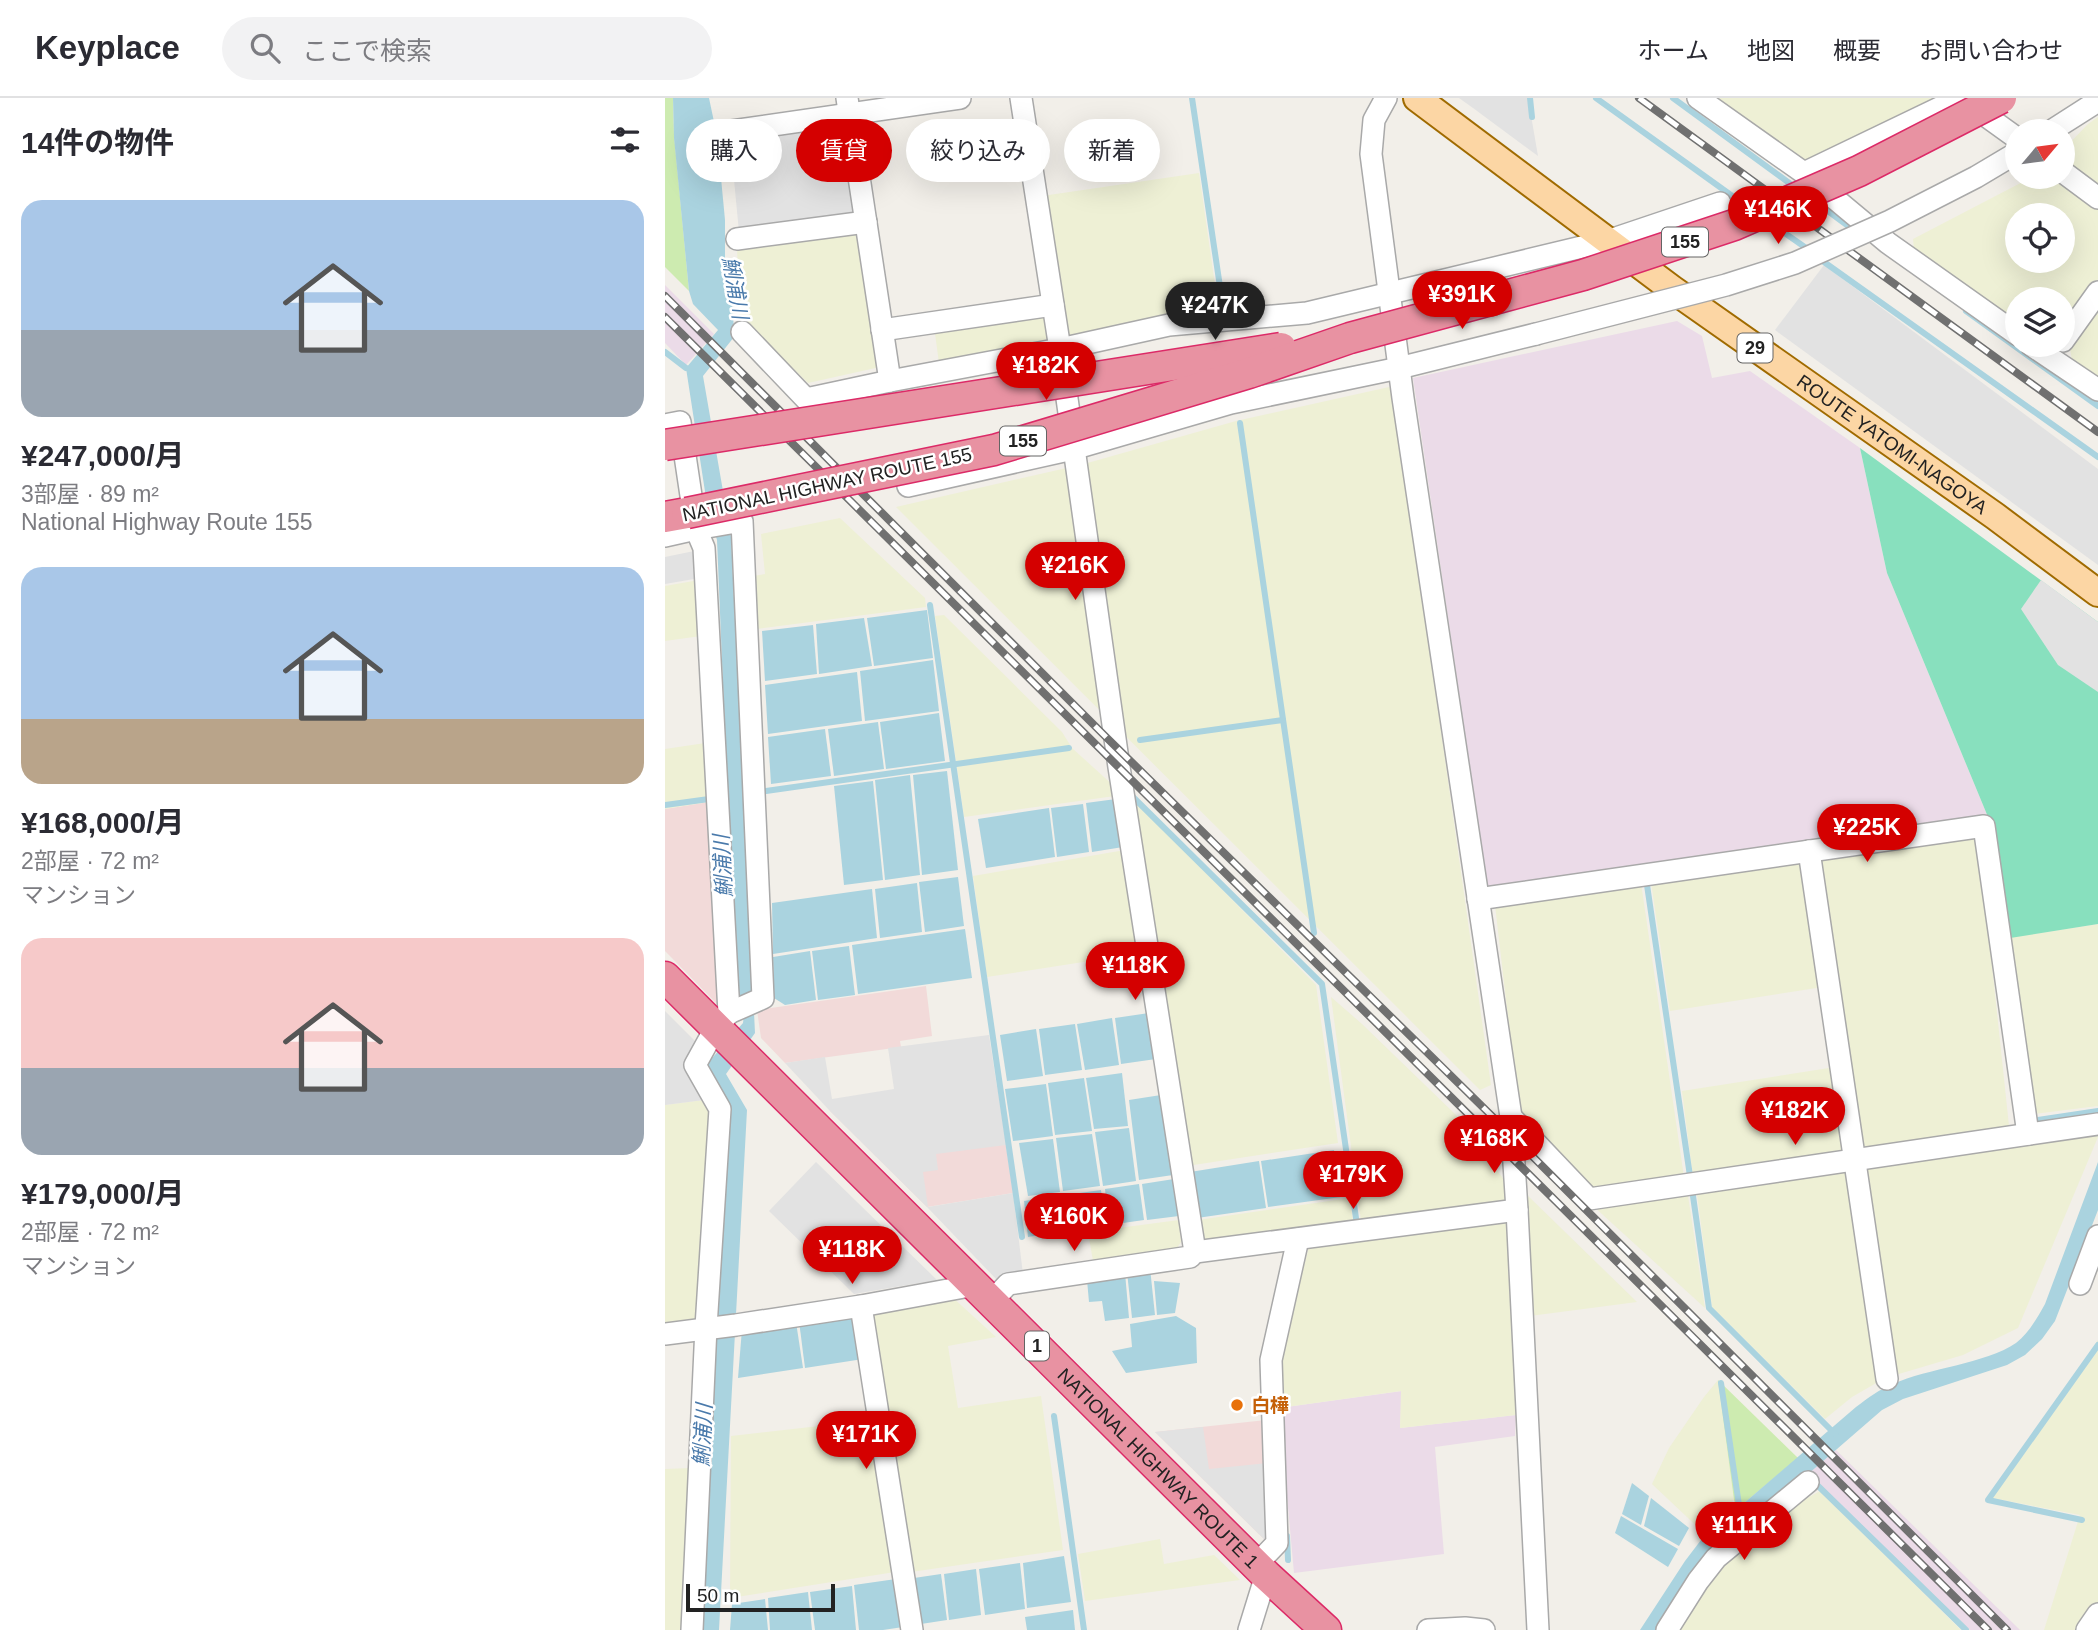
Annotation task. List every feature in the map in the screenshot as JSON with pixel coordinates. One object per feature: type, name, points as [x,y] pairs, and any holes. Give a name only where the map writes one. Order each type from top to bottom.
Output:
[{"type":"highway","name":"NATIONAL HIGHWAY ROUTE 155","points":[[665,517],[994,450],[1249,373],[1350,338],[1583,275],[1734,226],[1859,171],[2001,98]]},
{"type":"highway","name":"NATIONAL HIGHWAY ROUTE 155","points":[[665,445],[1350,338]]},
{"type":"highway","name":"NATIONAL HIGHWAY ROUTE 1","points":[[665,977],[731,1016],[748,1061],[1261,1570],[1326,1630]]},
{"type":"main road","name":"ROUTE YATOMI-NAGOYA","points":[[1416,98],[1672,289],[1995,516],[2098,593]]},
{"type":"street","points":[[782,120],[848,106],[960,98]]},
{"type":"street","points":[[1021,98],[1060,349],[1119,767],[1195,1252]]},
{"type":"street","points":[[1386,98],[1374,120],[1371,154],[1399,368],[1511,1117],[1538,1630]]},
{"type":"street","points":[[1698,98],[1804,173],[1888,243],[2005,326]]},
{"type":"street","points":[[1804,173],[1961,98],[2005,130]]},
{"type":"street","points":[[2070,119],[2098,101]]},
{"type":"street","points":[[848,106],[890,381]]},
{"type":"street","points":[[908,486],[1073,449],[1231,404],[1399,368],[1726,285],[1795,262],[1890,221],[2005,160]]},
{"type":"street","points":[[2075,181],[2098,198]]},
{"type":"street","points":[[742,332],[806,399],[1169,325],[1307,313],[1607,241],[1720,203]]},
{"type":"street","points":[[737,239],[866,222]]},
{"type":"street","points":[[2075,324],[2098,292]]},
{"type":"street","points":[[882,330],[1053,305]]},
{"type":"street","points":[[2067,357],[2098,390]]},
{"type":"street","points":[[665,425],[680,422],[702,528],[731,1016]]},
{"type":"street","points":[[665,536],[742,522],[763,998],[731,1016],[695,1065],[720,1109],[692,1630]]},
{"type":"street","points":[[1478,899],[1984,827],[2028,1134]]},
{"type":"street","points":[[1809,852],[1887,1379]]},
{"type":"street","points":[[1511,1117],[1589,1199],[2098,1124]]},
{"type":"street","points":[[665,1334],[862,1306],[984,1293],[1008,1283],[1190,1257],[1195,1252],[1517,1210]]},
{"type":"street","points":[[2080,1284],[2098,1237]]},
{"type":"street","points":[[1249,1630],[1261,1570],[1277,1543],[1271,1360],[1298,1239]]},
{"type":"street","points":[[862,1306],[912,1630]]},
{"type":"street","points":[[1667,1630],[1716,1558],[1808,1482]]},
{"type":"street","points":[[2087,1630],[2098,1614]]},
{"type":"street","points":[[1428,1630],[1484,1630]]},
{"type":"shaded area","points":[[1459,98],[1528,98],[1538,156],[1473,108]]},
{"type":"shaded area","points":[[796,129],[796,182],[852,182],[857,216],[739,232],[734,182],[782,182],[782,131]]},
{"type":"shaded area","points":[[1824,265],[2098,469],[2098,565],[1775,330]]},
{"type":"shaded area","points":[[665,285],[714,334],[686,365],[665,343]]},
{"type":"shaded area","points":[[1677,321],[1702,336],[1712,378],[1750,371],[1860,448],[1887,573],[1988,817],[1488,891],[1413,378]]},
{"type":"shaded area","points":[[699,550],[700,578],[665,584],[665,557]]},
{"type":"shaded area","points":[[2041,580],[2098,622],[2098,692],[2058,665],[2021,609]]},
{"type":"shaded area","points":[[715,801],[720,1007],[665,951],[665,809]]},
{"type":"shaded area","points":[[926,986],[932,1036],[900,1041],[901,1047],[785,1063],[761,1038],[757,1010]]},
{"type":"shaded area","points":[[665,1011],[698,1044],[704,1100],[665,1105]]},
{"type":"shaded area","points":[[989,1035],[1006,1145],[936,1154],[938,1170],[923,1172],[928,1207],[1013,1193],[1023,1274],[997,1280],[785,1063],[825,1057],[832,1099],[894,1089],[888,1048]]},
{"type":"shaded area","points":[[997,1086],[1013,1193],[927,1207],[830,1111]]},
{"type":"shaded area","points":[[816,1162],[937,1280],[854,1294],[769,1211]]},
{"type":"shaded area","points":[[1402,1391],[1400,1428],[1516,1415],[1515,1436],[1435,1447],[1444,1554],[1294,1573],[1279,1408]]},
{"type":"shaded area","points":[[1266,1420],[1265,1540],[1155,1432]]},
{"type":"shaded area","points":[[1203,1427],[1209,1469],[1268,1463],[1272,1534],[1265,1540],[1155,1432]]},
{"type":"shaded area","points":[[1836,1450],[2020,1630],[1970,1630],[1808,1474]]},
{"type":"green space","points":[[665,98],[673,98],[689,291],[665,267]]},
{"type":"green space","points":[[1714,98],[1940,98],[1803,163]]},
{"type":"green space","points":[[2098,117],[2098,189],[2075,173],[2075,138]]},
{"type":"green space","points":[[1199,173],[1219,313],[1066,338],[1042,196],[1138,182],[1160,182],[1160,179]]},
{"type":"green space","points":[[2009,189],[2075,189],[2098,206],[2098,279],[2075,311],[2075,287],[2005,287],[2005,314],[1914,249],[1913,239]]},
{"type":"green space","points":[[858,229],[880,367],[808,383],[739,316],[737,244]]},
{"type":"green space","points":[[2098,306],[2098,379],[2072,360],[2071,357],[2075,357],[2075,336]]},
{"type":"green space","points":[[1044,315],[1052,338],[939,363],[934,326]]},
{"type":"green space","points":[[1389,387],[1394,398],[1491,1085],[1480,1090],[896,507],[1084,464],[1236,421]]},
{"type":"green space","points":[[1860,448],[2098,622],[2098,924],[2004,939],[1988,817],[1887,573]]},
{"type":"green space","points":[[840,518],[925,598],[926,607],[757,629],[753,576],[765,574],[761,534]]},
{"type":"green space","points":[[699,580],[701,636],[665,641],[665,586]]},
{"type":"green space","points":[[944,615],[1062,732],[1072,748],[1115,787],[1115,796],[964,817],[935,616]]},
{"type":"green space","points":[[712,742],[715,801],[665,809],[665,749]]},
{"type":"green space","points":[[1133,799],[1316,985],[1338,1143],[1187,1166]]},
{"type":"green space","points":[[1978,833],[2009,1126],[1867,1148],[1860,1143],[1816,857]]},
{"type":"green space","points":[[1125,850],[1141,953],[987,977],[973,876]]},
{"type":"green space","points":[[1804,859],[1823,987],[1670,1011],[1651,882]]},
{"type":"green space","points":[[1641,883],[1684,1177],[1590,1191],[1520,1121],[1495,905]]},
{"type":"green space","points":[[2098,924],[2098,1106],[2034,1114],[2007,938]]},
{"type":"green space","points":[[1331,997],[1456,1115],[1508,1185],[1509,1198],[1506,1203],[1361,1221]]},
{"type":"green space","points":[[1835,1067],[1848,1149],[1841,1156],[1693,1177],[1682,1091]]},
{"type":"green space","points":[[704,1100],[711,1114],[701,1315],[694,1326],[665,1330],[665,1105]]},
{"type":"green space","points":[[2098,1133],[2018,1328],[1963,1355],[1892,1376],[1866,1162]]},
{"type":"green space","points":[[1850,1169],[1878,1382],[1852,1397],[1825,1419],[1712,1307],[1696,1187]]},
{"type":"green space","points":[[1687,1189],[1705,1308],[1591,1204]]},
{"type":"green space","points":[[1524,1192],[1637,1302],[1530,1316]]},
{"type":"green space","points":[[1350,1198],[1353,1222],[1200,1242],[1198,1220]]},
{"type":"green space","points":[[1509,1216],[1516,1415],[1400,1428],[1401,1391],[1279,1408],[1280,1358],[1310,1243]]},
{"type":"green space","points":[[1179,1220],[1181,1242],[1175,1251],[1093,1261],[1088,1232]]},
{"type":"green space","points":[[950,1295],[996,1337],[948,1346],[958,1408],[1041,1396],[1063,1550],[911,1572],[873,1315],[879,1306]]},
{"type":"green space","points":[[2098,1340],[2098,1604],[2079,1630],[2044,1630],[2080,1515],[1992,1498]]},
{"type":"green space","points":[[1718,1380],[1734,1500],[1704,1533],[1652,1484],[1669,1448]]},
{"type":"green space","points":[[1718,1380],[1798,1458],[1737,1509],[1734,1500]]},
{"type":"green space","points":[[872,1420],[895,1572],[730,1598],[731,1436]]},
{"type":"green space","points":[[691,1468],[683,1630],[665,1630],[665,1469]]},
{"type":"green space","points":[[1820,1491],[1961,1630],[1679,1630],[1726,1558],[1775,1516]]},
{"type":"green space","points":[[1160,1539],[1164,1564],[1214,1555],[1240,1580],[1085,1601],[1078,1554]]},
{"type":"water","points":[[673,98],[709,98],[713,119],[686,119],[686,182],[721,182],[725,220],[725,279],[733,309],[734,337],[703,376],[731,537],[755,1033],[726,1074],[747,1110],[719,1630],[701,1630],[727,1109],[706,1065],[743,1023],[744,1014],[736,1000],[717,540],[708,511],[686,368],[718,330],[693,304],[689,291],[674,138]]},
{"type":"water","points":[[927,610],[933,658],[874,666],[867,618]]},
{"type":"water","points":[[864,618],[872,666],[819,674],[816,624]]},
{"type":"water","points":[[813,625],[817,674],[765,681],[762,631]]},
{"type":"water","points":[[933,660],[939,711],[865,721],[860,671]]},
{"type":"water","points":[[857,672],[862,721],[768,734],[765,685]]},
{"type":"water","points":[[939,713],[945,761],[886,769],[880,722]]},
{"type":"water","points":[[878,722],[884,769],[834,776],[828,729]]},
{"type":"water","points":[[825,729],[831,776],[771,784],[768,737]]},
{"type":"water","points":[[947,771],[958,870],[922,875],[913,775]]},
{"type":"water","points":[[910,775],[920,875],[885,880],[875,780]]},
{"type":"water","points":[[873,781],[883,880],[844,885],[834,786]]},
{"type":"water","points":[[1116,799],[1123,847],[1092,852],[1086,803]]},
{"type":"water","points":[[1083,804],[1089,852],[1057,857],[1051,808]]},
{"type":"water","points":[[1049,808],[1055,857],[986,868],[978,819]]},
{"type":"water","points":[[958,877],[964,926],[925,932],[919,882]]},
{"type":"water","points":[[917,883],[922,932],[880,938],[875,889]]},
{"type":"water","points":[[872,889],[877,938],[773,954],[772,903]]},
{"type":"water","points":[[965,929],[972,978],[858,994],[852,945]]},
{"type":"water","points":[[849,946],[855,995],[818,1000],[812,951]]},
{"type":"water","points":[[810,951],[816,1000],[785,1005],[774,998],[773,957]]},
{"type":"water","points":[[1149,1013],[1156,1059],[1121,1064],[1115,1018]]},
{"type":"water","points":[[1112,1018],[1119,1065],[1085,1070],[1077,1024]]},
{"type":"water","points":[[1075,1024],[1082,1070],[1045,1075],[1039,1029]]},
{"type":"water","points":[[1036,1029],[1043,1076],[1007,1081],[1000,1035]]},
{"type":"water","points":[[1122,1073],[1128,1126],[1094,1129],[1086,1078]]},
{"type":"water","points":[[1084,1078],[1092,1131],[1055,1135],[1048,1083]]},
{"type":"water","points":[[1046,1084],[1053,1136],[1013,1141],[1005,1089]]},
{"type":"water","points":[[1161,1095],[1173,1175],[1139,1180],[1129,1100]]},
{"type":"water","points":[[1129,1128],[1136,1181],[1103,1186],[1095,1132]]},
{"type":"water","points":[[1092,1134],[1100,1186],[1063,1191],[1056,1138]]},
{"type":"water","points":[[1053,1139],[1060,1192],[1028,1196],[1019,1143]]},
{"type":"water","points":[[1334,1150],[1341,1197],[1268,1207],[1261,1161]]},
{"type":"water","points":[[1259,1161],[1266,1208],[1197,1218],[1190,1172]]},
{"type":"water","points":[[2098,1162],[2098,1210],[2055,1321],[2042,1339],[2025,1355],[2007,1365],[1903,1399],[1882,1410],[1807,1475],[1659,1630],[1640,1630],[1701,1540],[1856,1407],[1893,1384],[1989,1356],[2021,1339],[2045,1304]]},
{"type":"water","points":[[1174,1179],[1179,1216],[1147,1220],[1142,1184]]},
{"type":"water","points":[[1139,1184],[1144,1220],[1109,1225],[1105,1189]]},
{"type":"water","points":[[1101,1190],[1105,1225],[1069,1231],[1065,1195]]},
{"type":"water","points":[[1061,1195],[1066,1231],[1028,1237],[1024,1201]]},
{"type":"water","points":[[1150,1268],[1155,1315],[1132,1318],[1127,1272]]},
{"type":"water","points":[[1125,1273],[1129,1318],[1105,1321],[1102,1301],[1089,1302],[1087,1280]]},
{"type":"water","points":[[1154,1281],[1180,1283],[1175,1313],[1157,1315]]},
{"type":"water","points":[[851,1314],[858,1320],[863,1359],[805,1368],[799,1321]]},
{"type":"water","points":[[1176,1316],[1196,1328],[1197,1363],[1126,1373],[1112,1351],[1132,1347],[1130,1324]]},
{"type":"water","points":[[796,1322],[803,1368],[738,1378],[742,1329]]},
{"type":"water","points":[[1632,1483],[1649,1496],[1641,1525],[1622,1514]]},
{"type":"water","points":[[1651,1498],[1689,1528],[1679,1546],[1644,1526]]},
{"type":"water","points":[[1621,1516],[1678,1549],[1668,1567],[1615,1533]]},
{"type":"water","points":[[1064,1556],[1071,1602],[1027,1608],[1023,1563]]},
{"type":"water","points":[[1020,1563],[1025,1609],[985,1615],[979,1569]]},
{"type":"water","points":[[976,1569],[981,1615],[949,1620],[944,1574]]},
{"type":"water","points":[[941,1574],[947,1620],[921,1624],[914,1578]]},
{"type":"water","points":[[896,1579],[903,1627],[859,1630],[854,1585]]},
{"type":"water","points":[[852,1586],[856,1630],[815,1630],[810,1592]]},
{"type":"water","points":[[808,1592],[812,1630],[770,1630],[768,1598]]},
{"type":"water","points":[[765,1599],[768,1630],[730,1630],[732,1604]]},
{"type":"water","points":[[1073,1610],[1075,1630],[1027,1630],[1025,1617]]},
{"type":"waterway","points":[[1192,98],[1223,307]]},
{"type":"waterway","points":[[1530,98],[1532,117]]},
{"type":"waterway","points":[[1596,98],[1749,208]]},
{"type":"waterway","points":[[1673,98],[1796,188]]},
{"type":"waterway","points":[[1813,200],[1855,231]]},
{"type":"waterway","points":[[1766,220],[1809,250]]},
{"type":"waterway","points":[[1817,257],[2098,457]]},
{"type":"waterway","points":[[1966,311],[2098,406]]},
{"type":"waterway","points":[[665,352],[686,368]]},
{"type":"waterway","points":[[1240,423],[1314,933]]},
{"type":"waterway","points":[[930,605],[1022,1237]]},
{"type":"waterway","points":[[1140,740],[1283,720]]},
{"type":"waterway","points":[[766,791],[1069,748]]},
{"type":"waterway","points":[[1133,797],[1322,984],[1355,1225]]},
{"type":"waterway","points":[[665,805],[709,799]]},
{"type":"waterway","points":[[1647,885],[1690,1176]]},
{"type":"waterway","points":[[2038,1120],[2098,1111]]},
{"type":"waterway","points":[[1692,1189],[1709,1308],[1835,1434]]},
{"type":"waterway","points":[[2082,1520],[1988,1500],[2098,1345]]},
{"type":"waterway","points":[[1721,1383],[1740,1512]]},
{"type":"waterway","points":[[1054,1416],[1084,1630]]},
{"type":"waterway","points":[[1812,1480],[1966,1630]]},
{"type":"waterway","points":[[1287,1536],[1288,1560]]},
{"type":"railway","points":[[1639,98],[2098,432]]},
{"type":"railway","points":[[665,296],[2007,1630]]},
{"type":"railway","points":[[665,317],[1988,1630]]},
{"type":"place","name":"白樺","points":[[1237,1405]]},
{"type":"water label","name":"鯏浦川","points":[[735,288]]},
{"type":"water label","name":"鯏浦川","points":[[723,866]]},
{"type":"water label","name":"鯏浦川","points":[[703,1435]]}]
